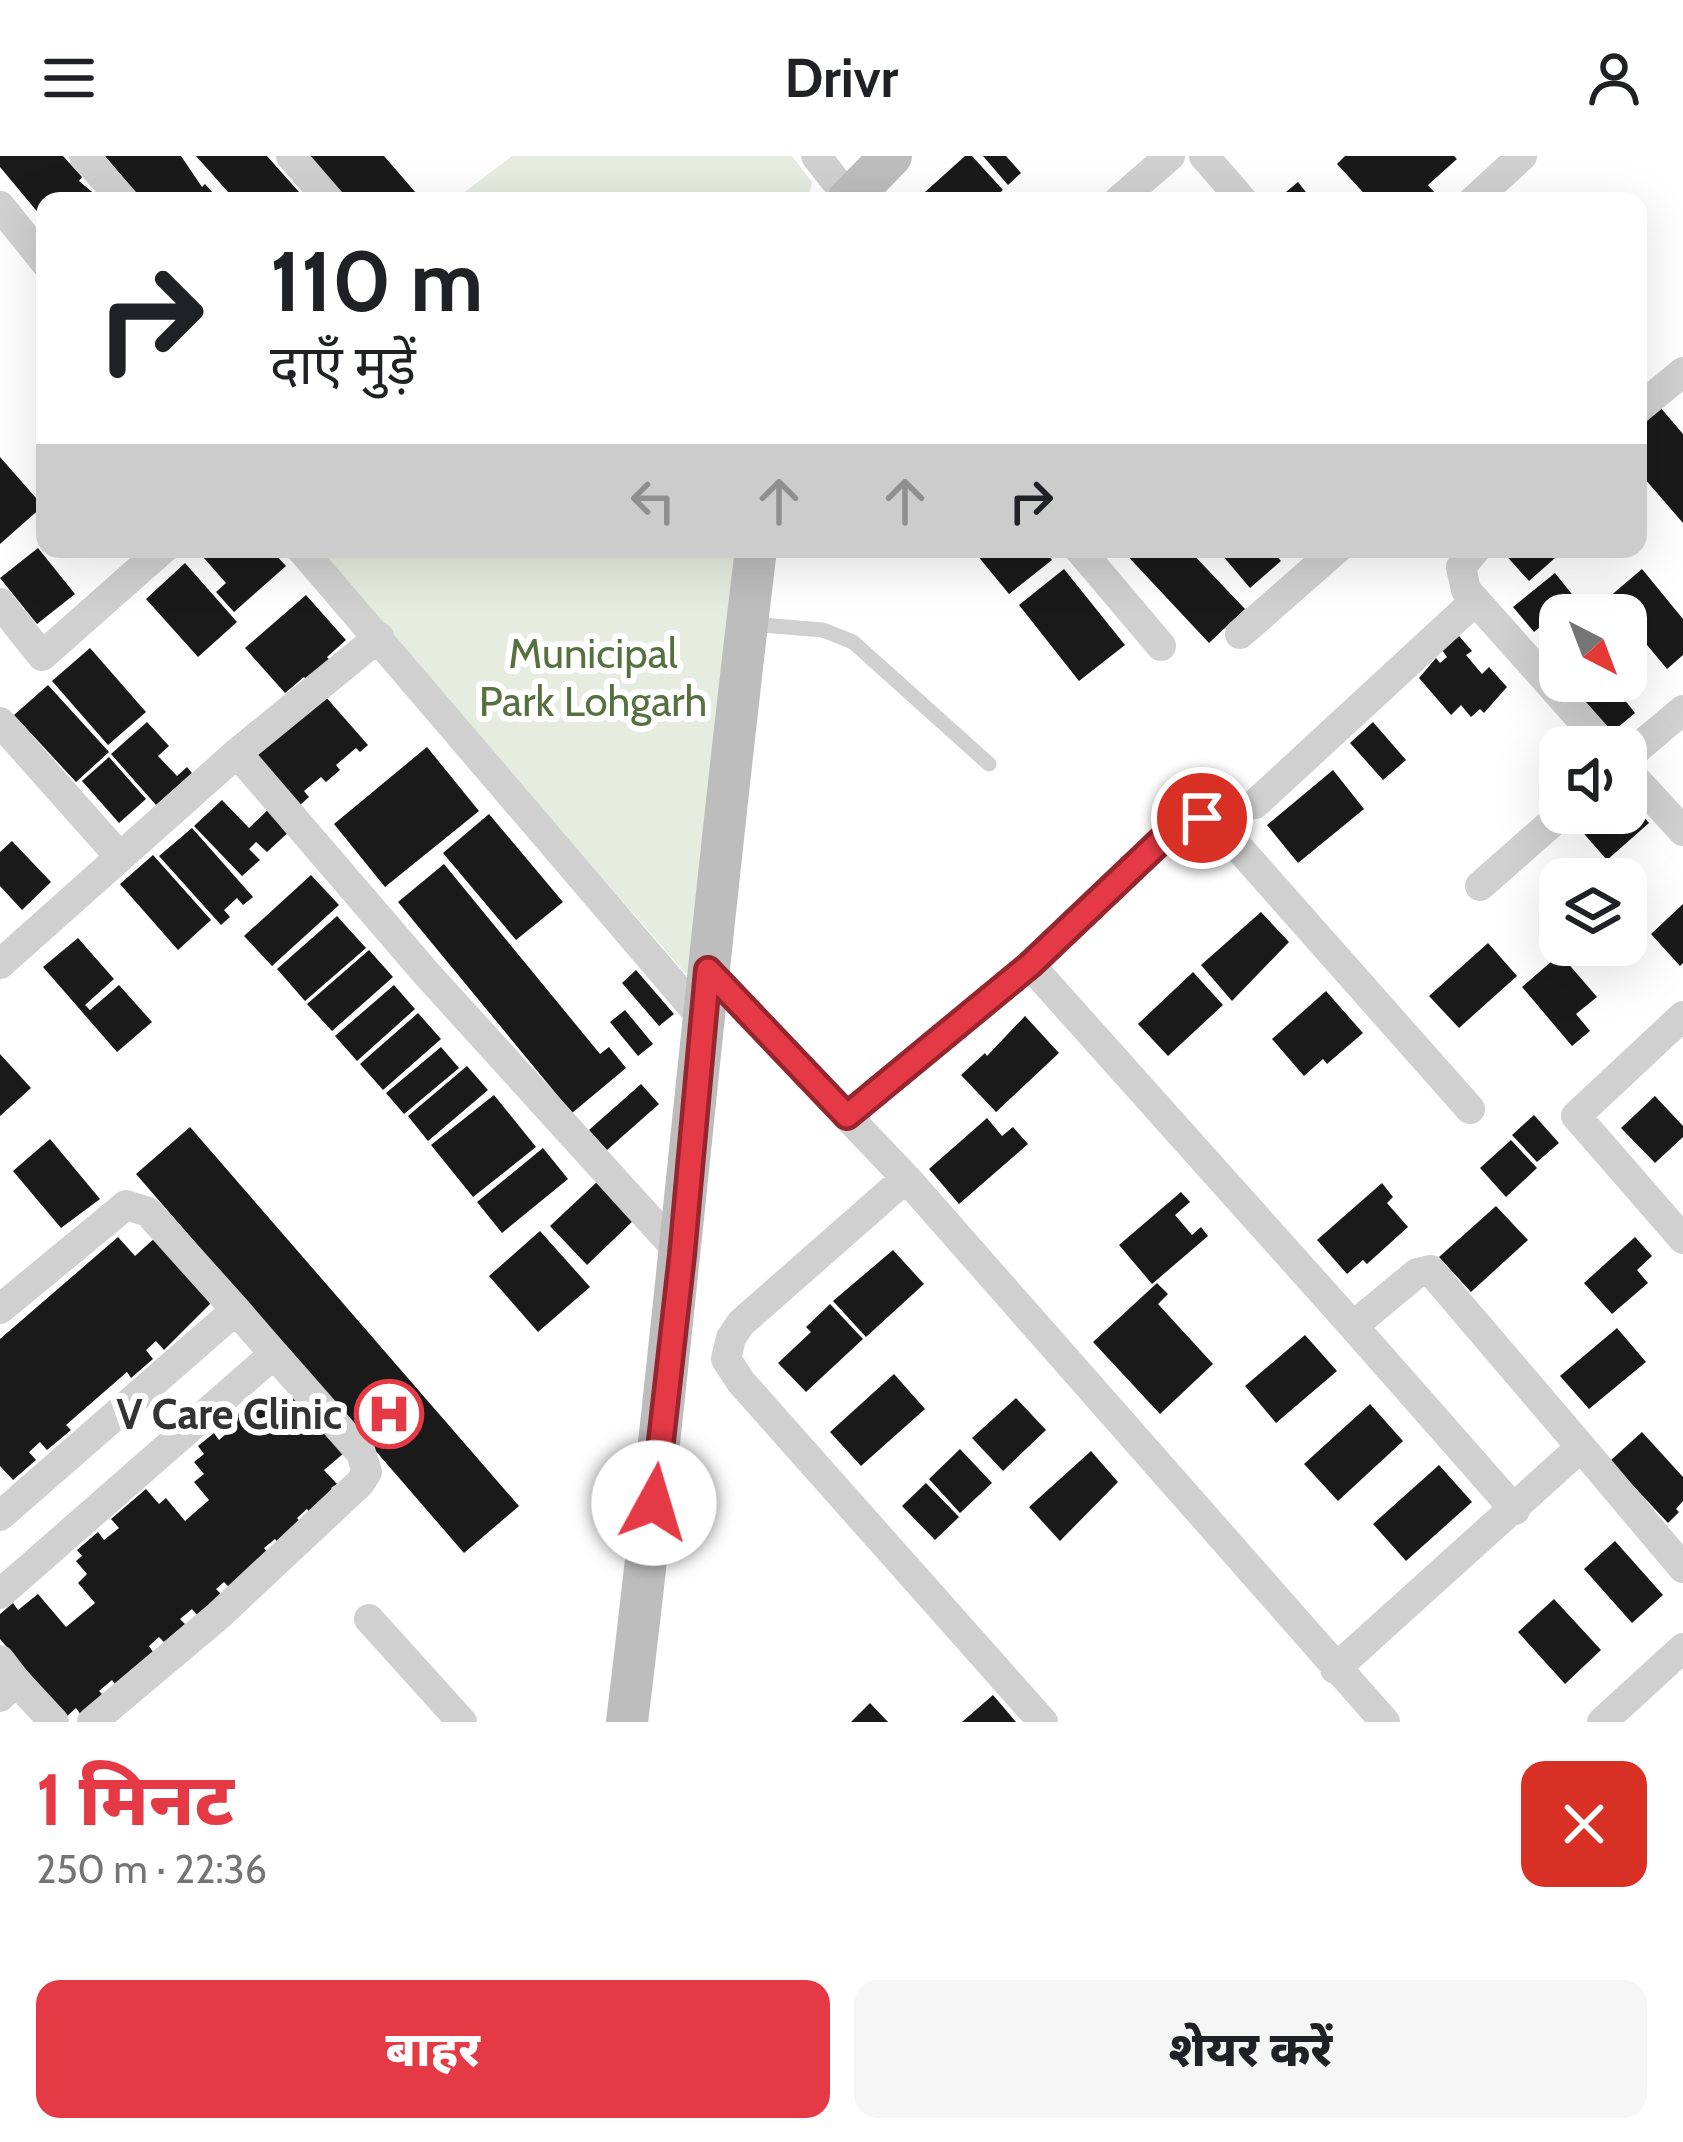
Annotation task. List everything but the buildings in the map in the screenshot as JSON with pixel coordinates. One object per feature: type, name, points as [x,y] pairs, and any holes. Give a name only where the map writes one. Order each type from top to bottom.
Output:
[{"type":"street","points":[[84,156],[116,192]]},
{"type":"street","points":[[291,156],[322,192]]},
{"type":"street","points":[[836,177],[890,156]]},
{"type":"street","points":[[1128,192],[1169,156]]},
{"type":"street","points":[[1204,156],[1235,192]]},
{"type":"street","points":[[1483,192],[1522,156]]},
{"type":"street","points":[[0,206],[36,251]]},
{"type":"street","points":[[1647,402],[1683,372]]},
{"type":"street","points":[[0,603],[42,656],[153,558]]},
{"type":"street","points":[[309,558],[703,1019]]},
{"type":"street","points":[[627,1722],[682,1255],[708,970],[755,558]]},
{"type":"street","points":[[1087,558],[1161,646]]},
{"type":"street","points":[[1240,634],[1327,558]]},
{"type":"street","points":[[1468,558],[1461,567],[1461,580],[1474,601],[1587,726]]},
{"type":"street","points":[[1255,804],[1474,601]]},
{"type":"street","points":[[0,964],[237,753],[379,637]]},
{"type":"street","points":[[1647,740],[1683,710]]},
{"type":"street","points":[[0,722],[120,857]]},
{"type":"street","points":[[237,753],[426,973],[682,1255]]},
{"type":"street","points":[[1647,792],[1683,831]]},
{"type":"street","points":[[847,1116],[1030,965],[1169,833],[1186,820],[1202,818],[1217,824],[1230,838],[1470,1109]]},
{"type":"street","points":[[1480,886],[1539,834]]},
{"type":"street","points":[[1030,965],[1515,1510]]},
{"type":"street","points":[[708,970],[905,1178],[1384,1722]]},
{"type":"street","points":[[1683,1016],[1576,1116],[1683,1239]]},
{"type":"street","points":[[905,1178],[741,1323],[726,1359],[741,1382],[1043,1722]]},
{"type":"street","points":[[0,1309],[126,1205],[148,1212],[361,1453],[367,1472],[218,1616],[92,1722]]},
{"type":"street","points":[[1353,1326],[1417,1273],[1430,1270],[1683,1568]]},
{"type":"street","points":[[0,1516],[236,1310]]},
{"type":"street","points":[[0,1594],[274,1354]]},
{"type":"street","points":[[1335,1669],[1581,1448]]},
{"type":"street","points":[[369,1618],[462,1722]]},
{"type":"street","points":[[1602,1722],[1683,1648]]},
{"type":"street","points":[[5,1679],[54,1722]]},
{"type":"lane","points":[[748,624],[823,630],[853,642],[989,764]]},
{"type":"green space","points":[[512,156],[792,156],[812,182],[810,192],[465,192]]},
{"type":"green space","name":"Municipal Park Lohgarh","points":[[322,558],[741,558],[688,976]]},
{"type":"place","name":"V Care Clinic","points":[[389,1414]]},
{"type":"route","points":[[654,1503],[708,970],[847,1116],[1030,965],[1169,833],[1186,820],[1202,818]]}]
